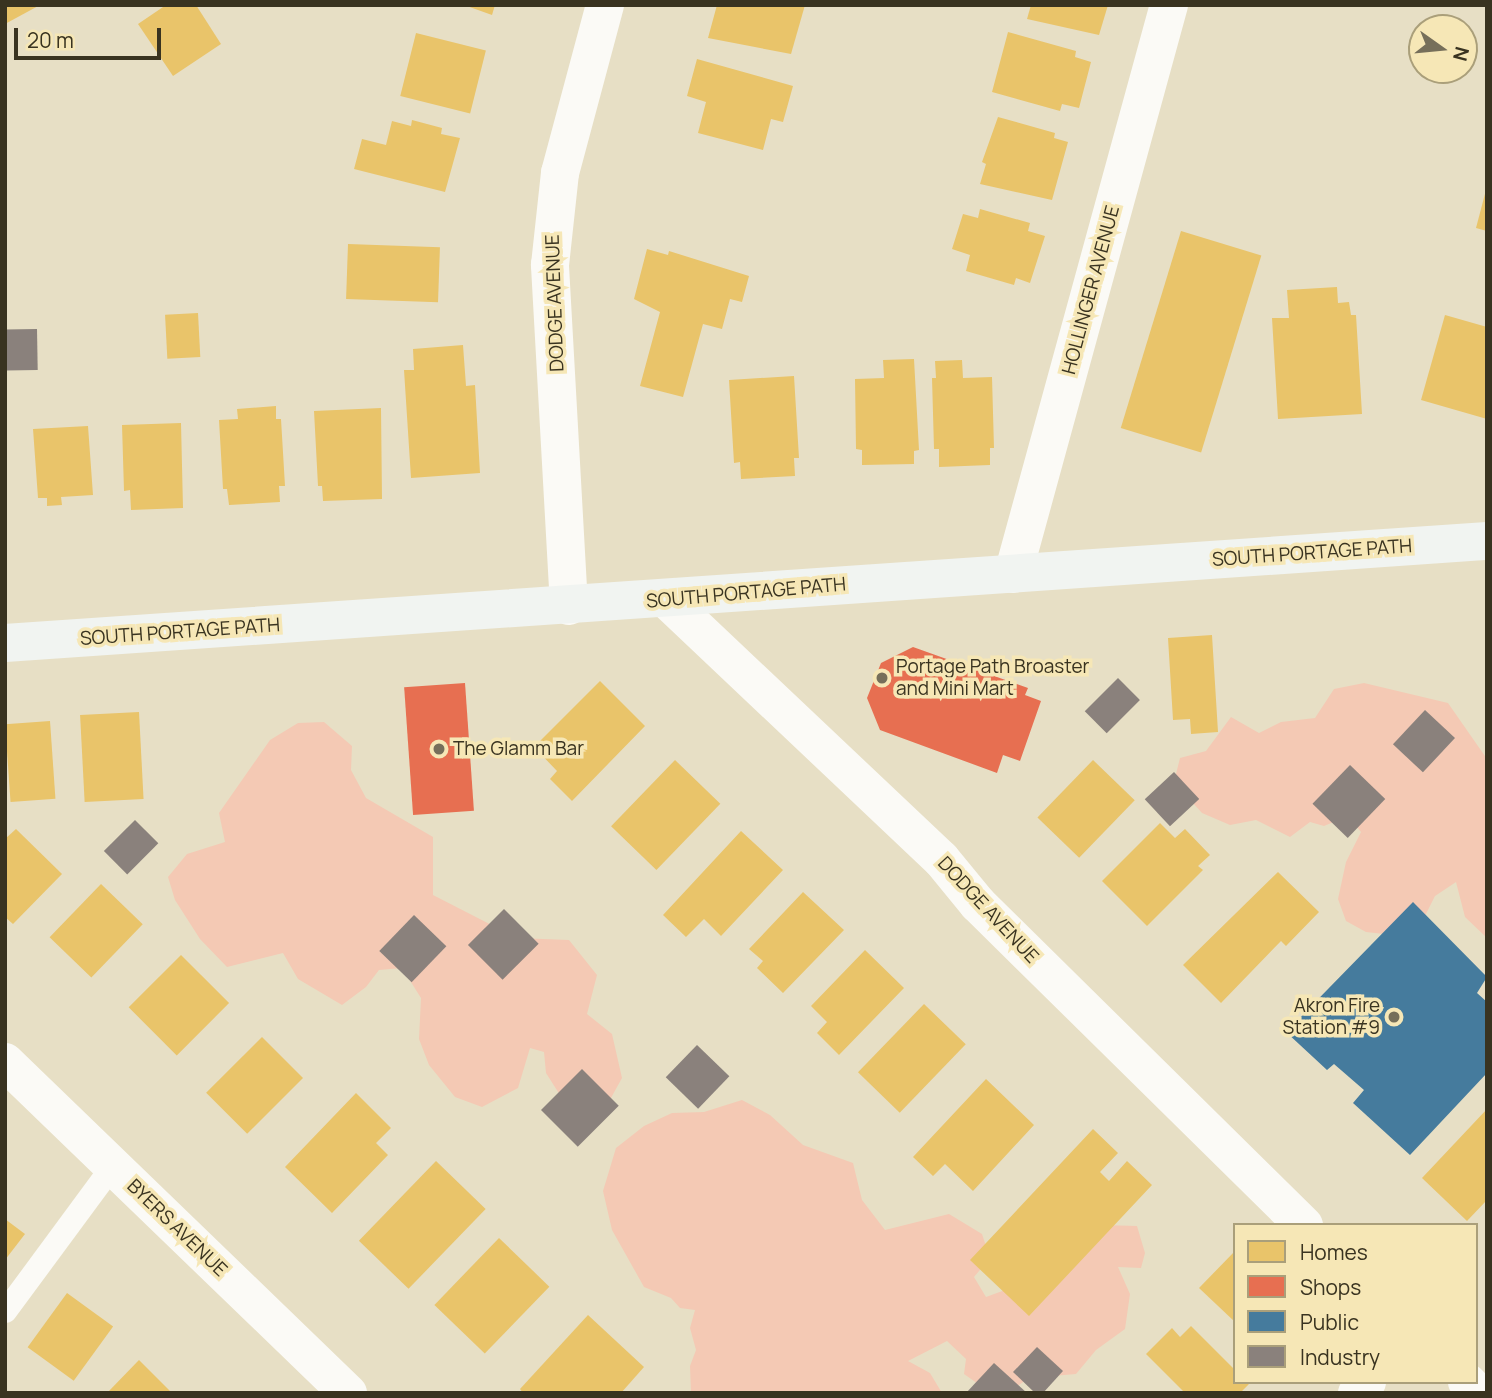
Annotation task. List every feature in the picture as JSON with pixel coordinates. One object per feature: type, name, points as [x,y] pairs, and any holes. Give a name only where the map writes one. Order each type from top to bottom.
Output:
[{"type":"main road","name":"SOUTH PORTAGE PATH","points":[[5,643],[668,601],[764,589],[1013,575],[1487,541]]},
{"type":"street","name":"DODGE AVENUE","points":[[569,606],[550,265],[560,173],[605,5]]},
{"type":"street","name":"HOLLINGER AVENUE","points":[[1013,575],[1169,5]]},
{"type":"street","name":"DODGE AVENUE","points":[[668,601],[941,859],[978,904],[1302,1223]]},
{"type":"street","name":"BYERS AVENUE","points":[[5,1062],[348,1393]]},
{"type":"lane","points":[[5,1311],[112,1166]]},
{"type":"shaded area","points":[[1364,683],[1448,703],[1487,759],[1487,938],[1465,917],[1456,882],[1435,896],[1422,922],[1393,935],[1366,932],[1346,921],[1338,899],[1346,862],[1361,832],[1348,816],[1324,826],[1310,822],[1290,837],[1256,820],[1230,825],[1202,813],[1174,782],[1180,758],[1206,751],[1231,717],[1259,733],[1281,722],[1315,718],[1334,689]]},
{"type":"shaded area","points":[[324,722],[352,746],[351,770],[366,798],[433,837],[433,895],[517,938],[569,940],[597,975],[587,1014],[612,1034],[622,1078],[606,1107],[567,1106],[546,1073],[544,1052],[530,1048],[518,1088],[482,1107],[455,1097],[429,1065],[419,1039],[421,998],[402,968],[379,970],[366,987],[342,1005],[298,979],[283,953],[227,967],[200,939],[175,900],[168,877],[187,854],[225,842],[219,813],[270,740],[298,723]]},
{"type":"shaded area","points":[[742,1100],[770,1115],[803,1145],[853,1163],[862,1200],[885,1230],[949,1214],[982,1234],[990,1258],[974,1277],[986,1297],[1024,1283],[1102,1225],[1137,1226],[1145,1253],[1141,1268],[1118,1267],[1130,1294],[1125,1329],[1096,1350],[1076,1374],[1029,1378],[1013,1389],[981,1386],[964,1374],[966,1359],[947,1341],[908,1361],[930,1373],[942,1393],[691,1393],[690,1366],[696,1350],[690,1328],[695,1310],[680,1308],[671,1298],[644,1287],[612,1230],[603,1191],[616,1148],[644,1126],[672,1113],[704,1112]]},
{"type":"building: Homes","points":[[5,5],[40,5],[5,24]]},
{"type":"building: Homes","points":[[166,5],[196,5],[221,44],[173,76],[138,24]]},
{"type":"building: Homes","points":[[464,5],[495,5],[492,15]]},
{"type":"building: Homes","points":[[717,5],[805,5],[791,54],[708,38]]},
{"type":"building: Homes","points":[[1031,5],[1108,5],[1099,35],[1027,19]]},
{"type":"building: Homes","points":[[1008,32],[1076,51],[1075,57],[1091,62],[1079,108],[1062,104],[1060,111],[992,92]]},
{"type":"building: Homes","points":[[416,33],[486,50],[470,113],[400,96]]},
{"type":"building: Homes","points":[[697,59],[793,86],[783,122],[771,119],[763,150],[698,133],[706,102],[687,96]]},
{"type":"building: Homes","points":[[998,117],[1055,133],[1054,138],[1068,142],[1052,200],[980,184],[986,164],[982,162]]},
{"type":"building: Homes","points":[[412,120],[442,128],[441,134],[460,138],[445,192],[354,169],[362,139],[386,145],[392,121],[411,126]]},
{"type":"building: Homes","points":[[1487,190],[1487,231],[1476,228]]},
{"type":"building: Homes","points":[[980,209],[1030,223],[1028,231],[1045,236],[1030,283],[1016,278],[1014,285],[966,271],[970,255],[952,249],[963,214],[978,218]]},
{"type":"building: Homes","points":[[1181,231],[1261,256],[1201,453],[1121,428]]},
{"type":"building: Homes","points":[[348,244],[440,247],[438,302],[346,299]]},
{"type":"building: Homes","points":[[647,249],[668,255],[669,251],[749,276],[742,302],[730,299],[722,329],[703,324],[683,397],[640,386],[660,312],[634,299]]},
{"type":"building: Homes","points":[[1337,287],[1338,303],[1349,302],[1351,315],[1356,315],[1362,414],[1278,419],[1272,318],[1289,318],[1287,290]]},
{"type":"building: Homes","points":[[198,313],[200,357],[167,359],[165,315]]},
{"type":"building: Homes","points":[[1445,315],[1487,327],[1487,419],[1421,400]]},
{"type":"building: Homes","points":[[463,345],[466,386],[475,385],[480,473],[411,478],[404,370],[414,370],[413,349]]},
{"type":"building: Homes","points":[[914,359],[919,450],[914,451],[914,464],[862,465],[862,450],[856,449],[855,379],[884,378],[883,360]]},
{"type":"building: Homes","points":[[962,360],[963,378],[992,377],[994,448],[990,448],[990,465],[939,467],[939,449],[934,449],[932,378],[936,378],[935,361]]},
{"type":"building: Homes","points":[[794,376],[799,458],[794,458],[795,476],[741,479],[740,462],[734,463],[729,380]]},
{"type":"building: Homes","points":[[276,406],[276,419],[281,419],[285,486],[279,486],[280,502],[229,505],[227,489],[223,489],[219,420],[238,419],[237,409]]},
{"type":"building: Homes","points":[[381,408],[382,499],[323,501],[322,486],[318,486],[314,411]]},
{"type":"building: Homes","points":[[181,423],[183,508],[131,510],[130,490],[124,491],[122,425]]},
{"type":"building: Homes","points":[[88,426],[93,495],[61,497],[62,505],[47,506],[47,498],[38,498],[33,429]]},
{"type":"building: Homes","points":[[1212,635],[1218,732],[1191,734],[1190,719],[1173,720],[1168,638]]},
{"type":"building: Homes","points":[[600,681],[645,726],[572,801],[550,779],[557,771],[534,747]]},
{"type":"building: Homes","points":[[139,712],[144,799],[85,802],[80,715]]},
{"type":"building: Homes","points":[[50,721],[55,799],[11,802],[5,724]]},
{"type":"building: Homes","points":[[675,760],[720,804],[656,870],[611,826]]},
{"type":"building: Homes","points":[[1093,760],[1135,800],[1079,858],[1037,818]]},
{"type":"building: Homes","points":[[1160,823],[1175,838],[1185,829],[1210,855],[1198,866],[1203,870],[1147,926],[1102,881]]},
{"type":"building: Homes","points":[[16,829],[62,874],[13,924],[5,917],[5,839]]},
{"type":"building: Homes","points":[[741,831],[783,870],[721,936],[704,919],[686,937],[663,915]]},
{"type":"building: Homes","points":[[1278,872],[1319,912],[1286,946],[1281,941],[1221,1003],[1183,965]]},
{"type":"building: Homes","points":[[101,884],[143,924],[91,978],[50,937]]},
{"type":"building: Homes","points":[[803,892],[844,930],[783,993],[757,968],[763,961],[749,949]]},
{"type":"building: Homes","points":[[865,950],[904,988],[839,1055],[817,1033],[827,1022],[811,1006]]},
{"type":"building: Homes","points":[[181,955],[229,1003],[177,1055],[129,1007]]},
{"type":"building: Homes","points":[[924,1004],[966,1044],[900,1113],[858,1072]]},
{"type":"building: Homes","points":[[262,1037],[303,1078],[247,1134],[206,1093]]},
{"type":"building: Homes","points":[[986,1079],[1034,1125],[973,1191],[945,1164],[933,1176],[913,1157]]},
{"type":"building: Homes","points":[[356,1093],[391,1128],[376,1143],[388,1155],[332,1213],[285,1167]]},
{"type":"building: Homes","points":[[1487,1109],[1487,1200],[1467,1221],[1422,1178]]},
{"type":"building: Homes","points":[[1093,1129],[1118,1153],[1100,1172],[1109,1181],[1127,1161],[1152,1185],[1029,1316],[970,1260]]},
{"type":"building: Homes","points":[[436,1161],[486,1209],[409,1289],[359,1241]]},
{"type":"building: Homes","points":[[5,1219],[25,1234],[5,1260]]},
{"type":"building: Homes","points":[[499,1238],[549,1287],[485,1354],[434,1305]]},
{"type":"building: Homes","points":[[1233,1253],[1233,1320],[1199,1288]]},
{"type":"building: Homes","points":[[67,1293],[113,1327],[74,1381],[28,1347]]},
{"type":"building: Homes","points":[[588,1315],[644,1367],[621,1393],[523,1393],[520,1389]]},
{"type":"building: Homes","points":[[1191,1326],[1233,1368],[1233,1384],[1249,1384],[1240,1393],[1185,1393],[1146,1354],[1172,1328],[1180,1337]]},
{"type":"building: Homes","points":[[139,1360],[172,1393],[107,1393]]},
{"type":"building: Shops","points":[[913,647],[1028,688],[1025,695],[1041,701],[1020,761],[1003,755],[997,773],[880,730],[867,698],[881,663]]},
{"type":"building: Shops","name":"The Glamm Bar","points":[[465,683],[474,811],[413,815],[404,687]]},
{"type":"building: Public","name":"Akron Fire Station #9","points":[[1413,902],[1487,977],[1477,993],[1487,1002],[1487,1073],[1410,1155],[1353,1103],[1364,1090],[1334,1064],[1327,1070],[1286,1032]]},
{"type":"building: Industry","points":[[37,329],[38,370],[6,371],[5,330]]},
{"type":"building: Industry","points":[[1118,678],[1140,700],[1107,733],[1085,711]]},
{"type":"building: Industry","points":[[1425,710],[1455,738],[1423,772],[1393,744]]},
{"type":"building: Industry","points":[[1350,765],[1385,799],[1348,838],[1312,804]]},
{"type":"building: Industry","points":[[1174,772],[1199,799],[1170,826],[1145,799]]},
{"type":"building: Industry","points":[[135,820],[158,843],[127,874],[104,851]]},
{"type":"building: Industry","points":[[504,909],[539,944],[503,980],[468,945]]},
{"type":"building: Industry","points":[[414,915],[446,946],[412,982],[379,951]]},
{"type":"building: Industry","points":[[697,1045],[729,1076],[698,1109],[666,1077]]},
{"type":"building: Industry","points":[[582,1069],[619,1106],[578,1147],[541,1110]]},
{"type":"building: Industry","points":[[1037,1347],[1063,1371],[1043,1393],[1035,1393],[1013,1372]]},
{"type":"building: Industry","points":[[994,1363],[1027,1393],[966,1393]]},
{"type":"place","name":"Portage Path Broaster and Mini Mart","points":[[882,678]]},
{"type":"place","name":"The Glamm Bar","points":[[439,749]]},
{"type":"place","name":"Akron Fire Station #9","points":[[1394,1017]]}]
